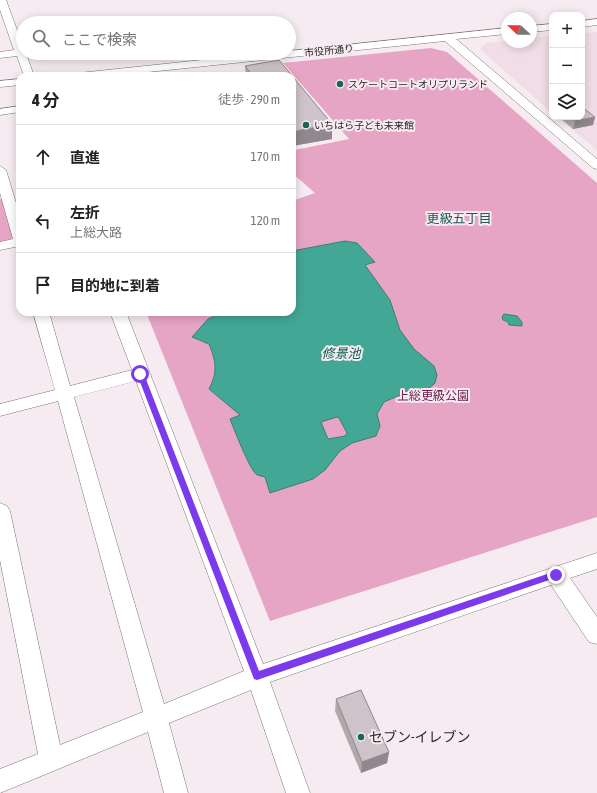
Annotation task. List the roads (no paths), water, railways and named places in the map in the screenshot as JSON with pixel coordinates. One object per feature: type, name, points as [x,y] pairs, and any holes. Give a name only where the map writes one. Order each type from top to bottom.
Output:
[{"type":"street","points":[[1,0],[16,42]]},
{"type":"street","points":[[585,24],[597,22]]},
{"type":"street","points":[[537,28],[549,27]]},
{"type":"street","name":"市役所通り","points":[[296,56],[501,32]]},
{"type":"street","points":[[448,38],[597,165]]},
{"type":"street","points":[[0,55],[16,53]]},
{"type":"street","points":[[23,60],[27,72]]},
{"type":"street","name":"市役所通り","points":[[133,72],[214,66],[264,60]]},
{"type":"street","points":[[0,84],[16,82]]},
{"type":"street","points":[[0,112],[16,110]]},
{"type":"street","points":[[0,170],[9,194],[16,224]]},
{"type":"street","points":[[0,246],[16,242]]},
{"type":"street","points":[[42,316],[176,793]]},
{"type":"street","points":[[119,316],[140,374],[257,676],[298,793]]},
{"type":"street","points":[[0,410],[140,374]]},
{"type":"street","points":[[0,511],[51,760]]},
{"type":"street","points":[[0,782],[257,676],[597,561]]},
{"type":"street","points":[[556,575],[597,635]]},
{"type":"water","name":"修景池","points":[[345,241],[357,243],[375,262],[365,265],[390,300],[400,330],[414,349],[434,366],[437,375],[435,383],[427,390],[400,395],[384,402],[377,414],[380,426],[376,436],[352,443],[340,451],[325,470],[313,479],[270,493],[265,477],[256,474],[253,470],[230,419],[240,415],[209,389],[215,372],[213,356],[209,344],[192,337],[208,319],[214,316],[296,316],[296,250]],"holes":[[[337,417],[347,433],[345,436],[328,439],[321,422]]]},
{"type":"water","points":[[504,314],[517,316],[522,322],[522,326],[509,325],[508,322],[503,320],[502,317]]},
{"type":"place","name":"スケートコートオリプリランド","points":[[340,84]]},
{"type":"place","name":"いちはら子ども未来館","points":[[306,125]]},
{"type":"place","name":"セブン-イレブン","points":[[361,737]]},
{"type":"district","name":"更級五丁目","points":[[459,218]]},
{"type":"park label","name":"上総更級公園","points":[[433,396]]}]
